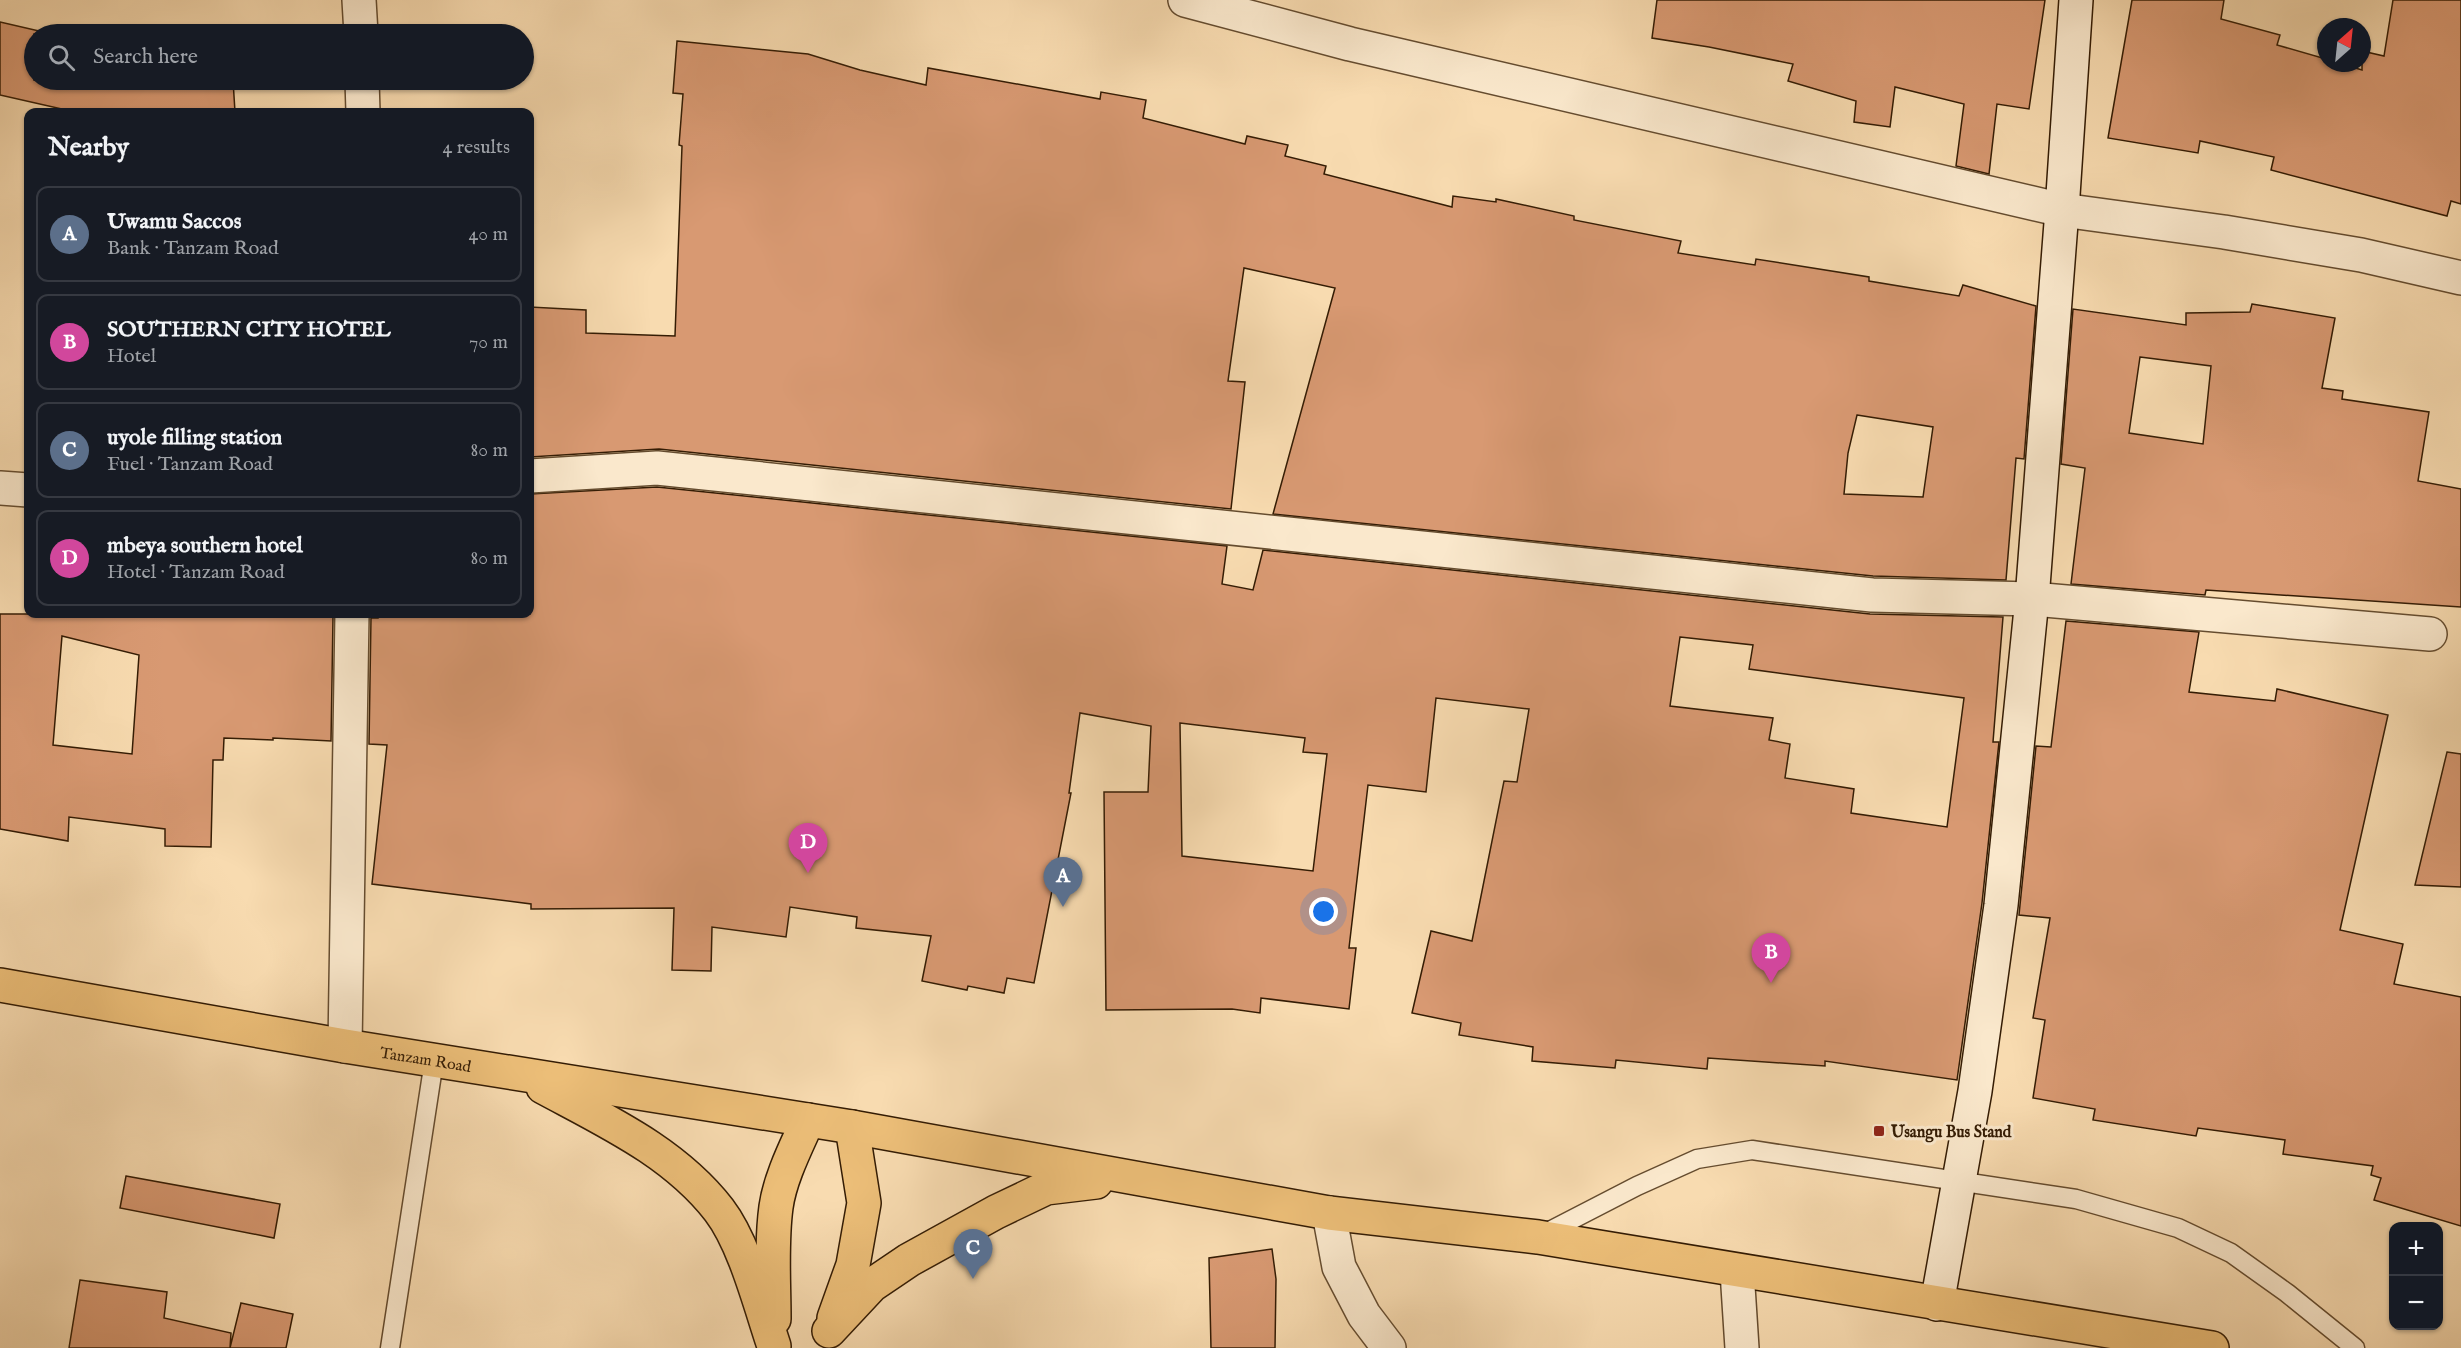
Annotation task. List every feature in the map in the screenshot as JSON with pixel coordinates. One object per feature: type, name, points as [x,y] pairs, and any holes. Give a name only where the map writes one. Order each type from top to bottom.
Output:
[{"type":"highway","name":"Tanzam Road","points":[[0,985],[434,1061],[852,1127],[1329,1213],[1538,1237],[2212,1348]]},
{"type":"highway","points":[[524,1076],[628,1133],[679,1167],[720,1211],[739,1247],[774,1347]]},
{"type":"highway","points":[[774,1347],[773,1251],[776,1205],[790,1162],[808,1120]]},
{"type":"highway","points":[[827,1340],[853,1265],[864,1203],[852,1127]]},
{"type":"highway","points":[[827,1340],[872,1285],[909,1260],[996,1212],[1046,1188],[1128,1178]]},
{"type":"street","points":[[359,0],[360,24]]},
{"type":"street","points":[[1185,0],[1350,44],[2062,210],[2224,231],[2361,255],[2461,278]]},
{"type":"street","points":[[1937,1304],[1975,1091],[2001,905],[2032,599],[2076,0]]},
{"type":"street","points":[[363,90],[363,108]]},
{"type":"street","points":[[534,476],[657,468],[1872,596],[2032,599],[2430,634]]},
{"type":"street","points":[[0,488],[24,490]]},
{"type":"street","points":[[345,1046],[352,618]]},
{"type":"street","points":[[1329,1213],[1339,1267],[1364,1315],[1389,1348]]},
{"type":"street","points":[[1737,1271],[1742,1348]]},
{"type":"lane","points":[[390,1348],[434,1061]]},
{"type":"lane","points":[[1538,1237],[1637,1186],[1697,1159],[1752,1150],[2076,1200],[2178,1228],[2231,1253],[2287,1293],[2355,1348]]},
{"type":"building","points":[[1657,0],[2045,0],[2029,109],[1997,104],[1989,174],[1956,166],[1964,104],[1895,87],[1890,127],[1854,122],[1856,101],[1788,81],[1793,64],[1652,38]]},
{"type":"building","points":[[2132,0],[2224,0],[2221,19],[2280,35],[2277,45],[2317,56],[2317,72],[2371,72],[2371,53],[2384,56],[2393,0],[2461,0],[2461,204],[2451,201],[2447,216],[2271,170],[2274,157],[2200,141],[2198,153],[2108,138]]},
{"type":"building","points":[[0,22],[24,28],[24,90],[234,90],[235,108],[57,108],[0,95]]},
{"type":"building","points":[[677,41],[808,54],[860,70],[926,85],[928,68],[1100,99],[1101,92],[1146,100],[1143,118],[1245,144],[1247,136],[1288,145],[1285,156],[1326,166],[1324,174],[1452,207],[1453,196],[1496,202],[1496,199],[1574,216],[1574,220],[1681,241],[1678,253],[1755,265],[1756,259],[1869,277],[1869,281],[1959,296],[1963,285],[2036,306],[2024,459],[2016,458],[2006,580],[1873,576],[1273,514],[1335,288],[1244,268],[1228,381],[1245,382],[1231,509],[659,449],[534,457],[534,307],[586,310],[586,333],[675,336],[682,146],[679,145],[683,94],[673,93]],"holes":[[[1857,415],[1933,427],[1923,497],[1844,494],[1848,453]]]},
{"type":"building","points":[[2252,304],[2335,318],[2322,388],[2343,391],[2342,399],[2429,412],[2418,481],[2461,489],[2461,607],[2206,590],[2205,595],[2071,584],[2085,468],[2061,464],[2073,309],[2186,325],[2186,313],[2250,312]],"holes":[[[2140,357],[2211,366],[2203,444],[2129,433]]]},
{"type":"building","points":[[657,487],[1227,546],[1222,584],[1253,590],[1263,550],[1870,614],[2003,617],[1993,742],[1999,742],[1982,903],[1957,1080],[1825,1061],[1825,1066],[1708,1058],[1707,1069],[1616,1060],[1615,1068],[1532,1061],[1533,1047],[1459,1035],[1461,1023],[1412,1013],[1431,931],[1472,941],[1504,781],[1517,782],[1529,709],[1436,698],[1426,792],[1368,785],[1349,948],[1356,948],[1349,1009],[1261,998],[1260,1013],[1232,1009],[1106,1010],[1104,792],[1148,792],[1151,726],[1080,713],[1069,793],[1071,793],[1034,983],[1007,978],[1004,993],[968,986],[967,990],[922,981],[931,936],[856,928],[857,917],[790,907],[786,937],[712,927],[711,971],[672,970],[674,908],[531,909],[531,904],[372,884],[387,745],[369,744],[371,618],[534,618],[534,494]],"holes":[[[1680,637],[1753,645],[1749,669],[1964,698],[1947,827],[1851,813],[1854,789],[1785,778],[1790,744],[1769,740],[1773,718],[1670,706]],[[1180,723],[1305,738],[1303,752],[1327,754],[1313,871],[1182,856]]]},
{"type":"building","points":[[0,614],[24,614],[24,618],[333,618],[331,741],[224,738],[223,760],[213,760],[211,847],[165,846],[165,829],[69,817],[68,841],[0,829]],"holes":[[[62,636],[139,655],[132,754],[53,745]]]},
{"type":"building","points":[[2066,621],[2199,632],[2189,692],[2275,701],[2277,689],[2388,715],[2340,930],[2403,944],[2394,984],[2461,997],[2461,1226],[2374,1200],[2381,1178],[2371,1175],[2373,1166],[2283,1154],[2285,1140],[2198,1128],[2196,1136],[2093,1120],[2095,1109],[2033,1098],[2045,1020],[2033,1018],[2050,918],[2019,915],[2036,746],[2051,747]]},
{"type":"building","points":[[2447,752],[2461,754],[2461,887],[2415,885]]},
{"type":"building","points":[[126,1176],[280,1204],[274,1238],[120,1208]]},
{"type":"building","points":[[1272,1249],[1276,1279],[1275,1348],[1211,1348],[1209,1258]]},
{"type":"building","points":[[80,1280],[167,1292],[164,1318],[231,1333],[230,1348],[69,1348]]},
{"type":"building","points":[[241,1303],[293,1314],[286,1348],[230,1348]]},
{"type":"place","name":"mbeya southern hotel","points":[[808,873]]},
{"type":"place","name":"Uwamu Saccos","points":[[1063,907]]},
{"type":"place","name":"SOUTHERN CITY HOTEL","points":[[1771,983]]},
{"type":"place","name":"Usangu Bus Stand","points":[[1879,1131]]},
{"type":"place","name":"uyole filling station","points":[[973,1279]]}]
